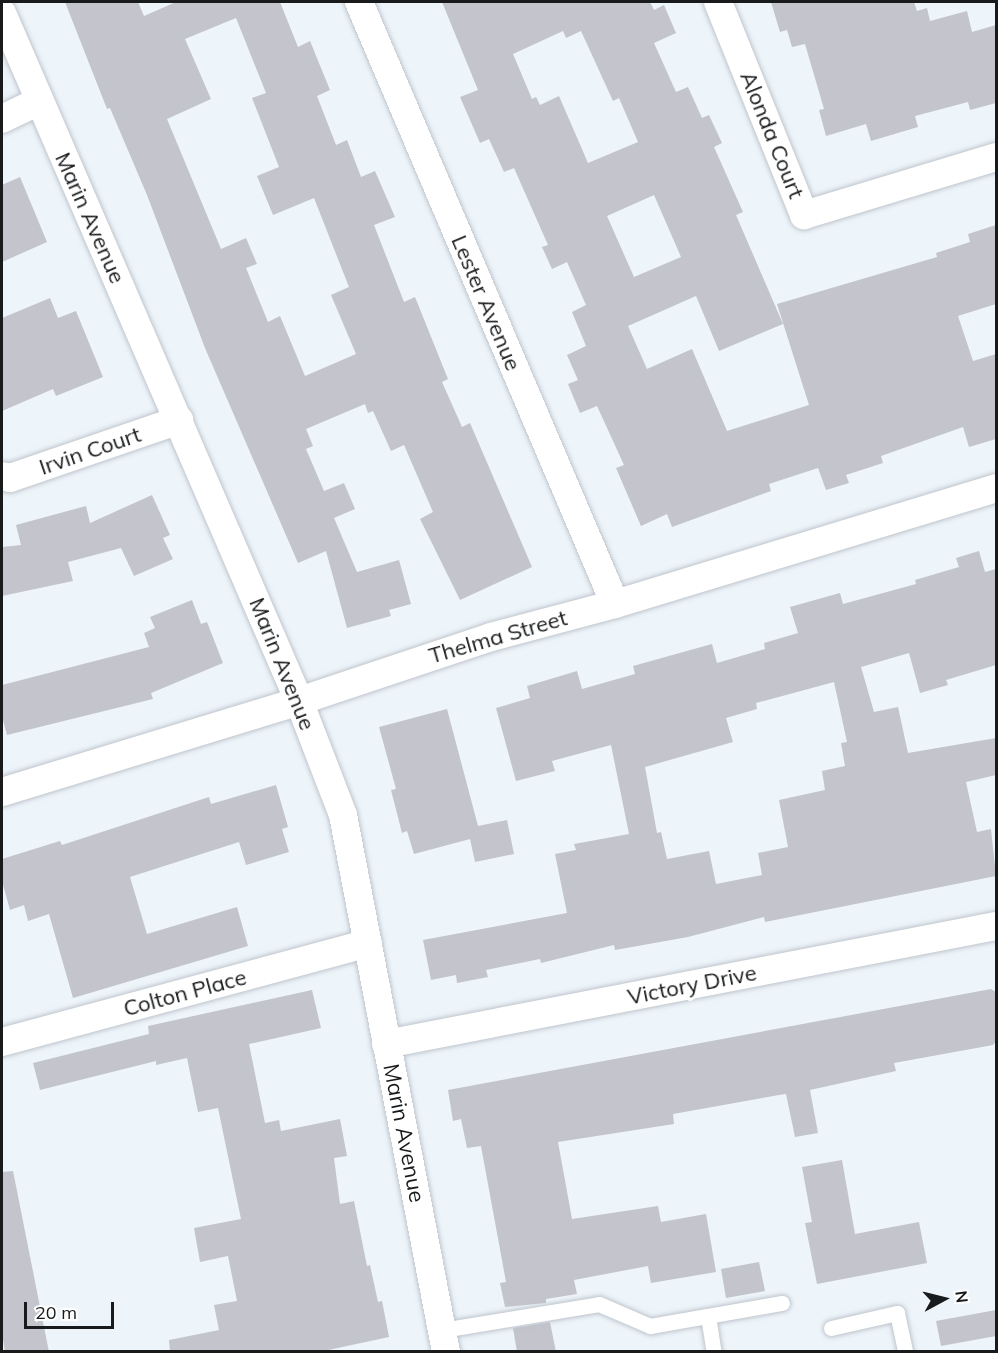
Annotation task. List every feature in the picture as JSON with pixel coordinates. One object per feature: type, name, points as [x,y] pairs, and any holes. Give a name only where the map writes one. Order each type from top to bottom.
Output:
[{"type":"street","name":"Lester Avenue","points":[[359,2],[615,604]]},
{"type":"street","name":"Alonda Court","points":[[718,2],[804,215],[996,157]]},
{"type":"street","name":"Marin Avenue","points":[[2,13],[299,701],[343,815],[444,1341]]},
{"type":"street","points":[[2,119],[39,101]]},
{"type":"street","name":"Irvin Court","points":[[2,476],[10,478],[179,420]]},
{"type":"street","name":"Thelma Street","points":[[2,792],[299,701],[490,637],[615,604],[996,488]]},
{"type":"street","name":"Victory Drive","points":[[386,1044],[996,926]]},
{"type":"street","name":"Colton Place","points":[[2,1042],[368,943]]},
{"type":"lane","points":[[444,1341],[599,1304],[650,1326],[782,1303]]},
{"type":"lane","points":[[831,1328],[897,1313],[905,1352]]},
{"type":"lane","points":[[708,1316],[714,1352]]},
{"type":"building","points":[[65,2],[138,2],[144,16],[176,2],[280,2],[298,47],[310,41],[330,90],[317,96],[336,145],[347,140],[361,177],[375,171],[395,217],[374,225],[404,302],[415,297],[448,379],[442,382],[462,427],[470,423],[532,567],[460,600],[420,519],[433,512],[404,445],[391,451],[373,411],[368,413],[365,404],[306,429],[313,446],[306,449],[324,491],[344,483],[355,509],[334,518],[357,572],[399,560],[411,604],[389,610],[391,616],[347,628],[326,551],[298,563],[205,348],[147,195],[110,108],[107,109]],"holes":[[[236,18],[266,93],[252,98],[279,167],[257,176],[273,215],[314,198],[349,287],[331,295],[356,354],[305,376],[280,316],[268,322],[246,268],[257,264],[246,238],[221,249],[167,119],[211,99],[185,39]]]},
{"type":"building","points":[[442,2],[650,2],[654,10],[664,5],[676,33],[654,43],[676,92],[688,87],[702,118],[709,115],[722,143],[714,147],[743,212],[736,215],[783,324],[719,351],[696,296],[628,326],[647,369],[692,349],[727,431],[809,405],[777,304],[937,257],[936,253],[970,242],[968,234],[996,225],[996,304],[958,316],[973,361],[996,354],[996,439],[969,447],[963,427],[881,456],[883,463],[846,475],[849,483],[826,490],[818,468],[769,484],[771,491],[672,527],[667,514],[641,526],[616,468],[624,465],[597,406],[580,413],[568,384],[578,380],[567,355],[586,346],[572,312],[586,305],[567,262],[552,269],[542,247],[548,245],[514,168],[504,172],[489,139],[480,143],[460,97],[478,90]],"holes":[[[563,31],[566,38],[581,31],[613,101],[619,98],[638,142],[588,163],[559,96],[540,105],[536,97],[532,99],[513,54]],[[654,195],[681,257],[634,277],[607,216]]]},
{"type":"building","points":[[771,2],[914,2],[917,11],[927,8],[930,21],[967,11],[972,32],[996,25],[996,103],[970,110],[968,102],[915,116],[918,127],[871,141],[866,124],[826,136],[819,110],[824,109],[805,44],[792,47],[787,30],[780,32]]},
{"type":"building","points":[[20,177],[47,242],[2,262],[2,185]]},
{"type":"building","points":[[50,298],[58,318],[76,311],[103,377],[56,396],[53,389],[2,411],[2,318]]},
{"type":"building","points":[[152,495],[170,535],[163,538],[173,559],[134,576],[121,548],[68,562],[73,581],[2,596],[2,547],[21,545],[16,525],[86,506],[90,523]]},
{"type":"building","points":[[979,551],[985,572],[996,569],[996,665],[946,680],[948,685],[920,693],[909,653],[861,667],[874,712],[898,707],[908,753],[996,738],[996,775],[966,782],[977,832],[991,829],[996,876],[765,922],[764,917],[688,937],[615,950],[614,945],[541,963],[540,959],[486,970],[488,977],[457,983],[456,975],[431,980],[423,940],[567,913],[555,854],[576,850],[574,844],[629,834],[611,745],[552,761],[555,771],[516,781],[496,708],[530,698],[527,686],[577,671],[582,689],[635,674],[633,666],[712,644],[717,663],[765,649],[764,643],[798,633],[790,607],[840,593],[843,604],[916,584],[915,580],[959,567],[956,558]],"holes":[[[834,682],[847,742],[841,743],[845,766],[822,771],[825,790],[779,800],[788,847],[758,853],[762,875],[716,884],[709,851],[667,859],[661,832],[657,833],[645,767],[733,742],[726,718],[757,709],[756,703]]]},
{"type":"building","points":[[192,600],[201,624],[207,622],[223,663],[151,693],[153,699],[7,735],[2,716],[2,685],[149,647],[144,633],[155,628],[150,617]]},
{"type":"building","points":[[447,709],[478,826],[507,820],[514,854],[475,862],[470,839],[414,854],[407,831],[402,833],[391,790],[396,789],[379,727]]},
{"type":"building","points":[[276,785],[288,827],[282,829],[289,852],[246,865],[239,842],[130,877],[147,934],[237,907],[248,946],[73,998],[49,914],[28,921],[24,905],[10,910],[2,881],[2,859],[60,841],[62,845],[209,797],[211,804]]},
{"type":"building","points":[[991,989],[996,992],[996,1041],[993,1045],[894,1063],[896,1071],[810,1090],[818,1133],[795,1137],[786,1094],[673,1114],[674,1124],[558,1142],[572,1219],[658,1206],[661,1222],[706,1214],[716,1272],[651,1283],[648,1266],[574,1280],[577,1294],[546,1299],[546,1303],[505,1307],[500,1283],[506,1282],[481,1146],[467,1148],[461,1119],[453,1121],[448,1090]]},
{"type":"building","points":[[312,990],[321,1028],[249,1044],[265,1123],[279,1120],[281,1131],[340,1119],[347,1156],[334,1158],[340,1204],[354,1201],[367,1266],[370,1265],[378,1302],[382,1301],[389,1337],[319,1352],[170,1352],[169,1340],[219,1330],[214,1305],[237,1301],[228,1256],[200,1262],[194,1228],[241,1219],[218,1108],[198,1112],[187,1058],[156,1065],[156,1061],[40,1090],[33,1063],[149,1034],[148,1026]]},
{"type":"building","points":[[842,1160],[855,1234],[919,1222],[927,1263],[817,1284],[805,1223],[812,1222],[802,1167]]},
{"type":"building","points":[[13,1171],[49,1352],[5,1352],[2,1333],[2,1172]]},
{"type":"building","points":[[759,1262],[765,1291],[726,1298],[721,1269]]},
{"type":"building","points":[[996,1310],[996,1336],[941,1346],[936,1321]]},
{"type":"building","points":[[550,1322],[556,1352],[517,1352],[513,1328]]}]
